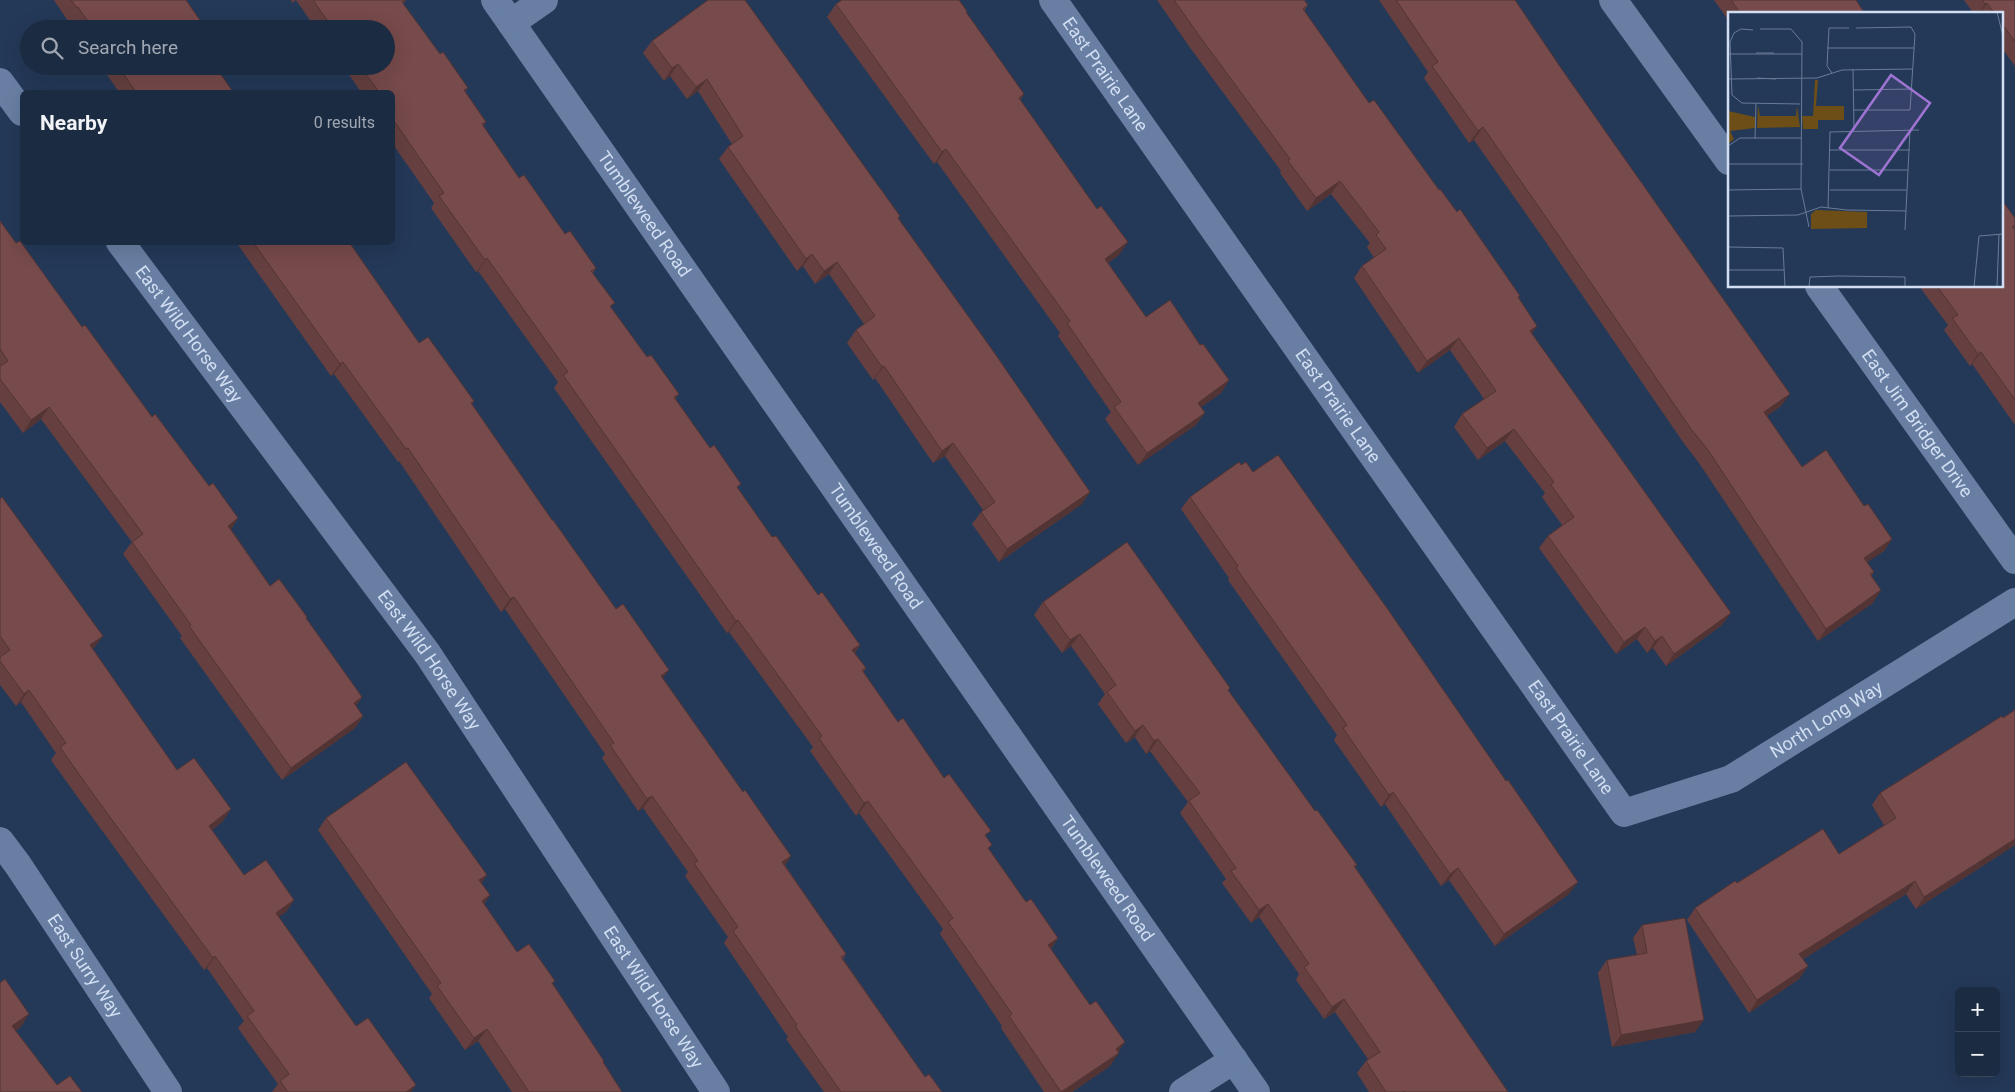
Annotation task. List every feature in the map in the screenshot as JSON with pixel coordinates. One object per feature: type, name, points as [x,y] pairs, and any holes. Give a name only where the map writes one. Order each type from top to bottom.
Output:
[{"type":"street","name":"Tumbleweed Road","points":[[496,0],[1256,1092]]},
{"type":"street","points":[[511,23],[544,0]]},
{"type":"street","name":"East Prairie Lane","points":[[1053,0],[1624,812]]},
{"type":"street","points":[[1613,0],[1728,160]]},
{"type":"street","points":[[0,82],[20,109]]},
{"type":"street","name":"East Wild Horse Way","points":[[122,245],[427,653],[716,1092]]},
{"type":"street","name":"East Jim Bridger Drive","points":[[1820,288],[2015,560]]},
{"type":"street","name":"North Long Way","points":[[1624,812],[1731,779],[2015,602]]},
{"type":"street","name":"East Surry Way","points":[[0,841],[24,873],[168,1092]]},
{"type":"street","points":[[1183,1092],[1234,1060]]},
{"type":"building","points":[[71,0],[186,0],[200,20],[87,20]]},
{"type":"building","points":[[313,0],[405,0],[402,2],[440,54],[443,52],[468,88],[464,90],[486,122],[482,124],[519,178],[524,175],[565,234],[570,231],[596,268],[591,271],[615,303],[610,306],[647,357],[651,355],[679,394],[674,397],[710,448],[714,445],[741,484],[737,487],[772,537],[776,536],[818,595],[822,592],[860,645],[852,650],[866,668],[862,670],[898,722],[903,718],[944,778],[949,774],[991,831],[985,835],[992,845],[988,848],[1026,902],[1031,899],[1058,938],[1048,945],[1090,1005],[1096,1001],[1125,1042],[1116,1049],[1119,1053],[1061,1092],[1009,1016],[1012,1014],[948,922],[953,918],[868,801],[864,803],[819,738],[822,736],[738,620],[736,621],[563,375],[568,372],[487,258],[485,260],[439,196],[444,193],[395,122],[395,90],[378,90],[367,75],[395,75],[395,20],[327,20]]},
{"type":"building","points":[[708,0],[745,0],[900,216],[898,218],[991,348],[1090,492],[1007,549],[981,512],[995,502],[953,443],[942,451],[884,366],[882,367],[856,330],[875,316],[837,262],[824,271],[812,254],[806,259],[728,147],[743,136],[707,79],[696,87],[678,64],[672,68],[652,41]]},
{"type":"building","points":[[842,0],[959,0],[1024,94],[1019,98],[1097,209],[1101,206],[1128,242],[1105,259],[1146,317],[1170,300],[1200,345],[1203,344],[1229,380],[1198,403],[1205,413],[1147,453],[1114,407],[1121,402],[1067,323],[1070,321],[946,149],[942,152],[836,4]]},
{"type":"building","points":[[1174,0],[1304,0],[1308,5],[1303,9],[1369,103],[1374,100],[1439,190],[1457,212],[1460,209],[1520,296],[1518,297],[1537,326],[1530,331],[1731,613],[1674,654],[1662,636],[1655,641],[1645,627],[1624,642],[1548,536],[1574,517],[1551,485],[1554,482],[1514,429],[1487,448],[1462,414],[1496,391],[1459,338],[1427,361],[1362,266],[1386,249],[1376,235],[1379,232],[1340,181],[1316,198],[1288,161],[1290,159]]},
{"type":"building","points":[[1396,0],[1515,0],[1790,394],[1764,412],[1802,467],[1826,450],[1864,506],[1868,504],[1892,539],[1864,558],[1874,572],[1870,574],[1881,590],[1826,629],[1708,450],[1691,429],[1483,127],[1478,131],[1432,66],[1438,62]]},
{"type":"building","points":[[1731,0],[1856,0],[1864,12],[1740,12]]},
{"type":"building","points":[[1982,0],[2015,0],[2015,42],[2002,23],[2002,12],[1994,12],[1987,3],[1985,4]]},
{"type":"building","points":[[124,75],[221,75],[232,90],[135,90]]},
{"type":"building","points":[[2002,200],[2015,218],[2015,225],[2012,227],[2015,230],[2015,400],[1981,352],[1978,354],[1952,318],[1958,315],[1938,288],[2002,288]]},
{"type":"building","points":[[0,221],[16,243],[20,241],[20,245],[23,245],[82,327],[85,325],[152,417],[155,414],[209,486],[213,483],[238,518],[228,526],[270,586],[279,579],[307,617],[362,697],[354,703],[363,716],[291,768],[189,626],[191,625],[132,542],[143,534],[49,407],[31,420],[0,379],[0,366],[8,361],[0,349]]},
{"type":"building","points":[[255,245],[351,245],[419,343],[428,337],[474,401],[471,403],[616,609],[623,604],[669,670],[661,676],[791,856],[782,862],[846,954],[841,957],[925,1077],[929,1074],[942,1092],[841,1092],[733,931],[738,927],[694,863],[698,861],[652,796],[647,799],[610,745],[614,743],[514,597],[510,599],[408,448],[406,449],[343,362],[340,364]]},
{"type":"building","points":[[1278,455],[1578,882],[1504,934],[1458,868],[1450,874],[1393,792],[1389,795],[1343,728],[1347,725],[1236,568],[1238,566],[1190,497],[1239,462],[1241,465],[1246,462],[1253,472]]},
{"type":"building","points":[[2,497],[103,636],[90,645],[177,770],[194,758],[231,809],[209,826],[244,875],[266,860],[294,900],[276,913],[356,1026],[368,1018],[416,1085],[406,1092],[288,1092],[280,1081],[289,1074],[247,1016],[254,1011],[88,787],[60,747],[66,743],[29,690],[24,694],[0,661],[0,657],[10,650],[0,636],[0,499]]},
{"type":"building","points":[[1127,542],[1230,688],[1228,690],[1315,811],[1317,810],[1357,865],[1354,866],[1508,1092],[1386,1092],[1366,1061],[1380,1052],[1344,999],[1332,1007],[1304,967],[1309,964],[1268,904],[1259,910],[1231,871],[1236,868],[1189,801],[1200,793],[1158,739],[1154,741],[1143,725],[1135,731],[1107,692],[1116,685],[1080,634],[1070,640],[1043,602]]},
{"type":"building","points":[[2015,710],[2015,839],[1924,897],[1915,881],[1799,954],[1808,966],[1757,1000],[1695,908],[1735,881],[1737,883],[1823,829],[1839,854],[1896,818],[1880,793],[2002,716],[2003,718]]},
{"type":"building","points":[[406,762],[487,875],[479,880],[490,895],[482,901],[517,952],[529,944],[555,981],[552,983],[604,1061],[622,1092],[529,1092],[487,1029],[474,1038],[437,986],[441,983],[326,818]]},
{"type":"building","points":[[1685,918],[1704,1020],[1621,1035],[1607,960],[1647,953],[1642,925]]},
{"type":"building","points":[[5,979],[29,1014],[12,1026],[57,1085],[70,1076],[82,1092],[0,1092],[0,983]]}]
